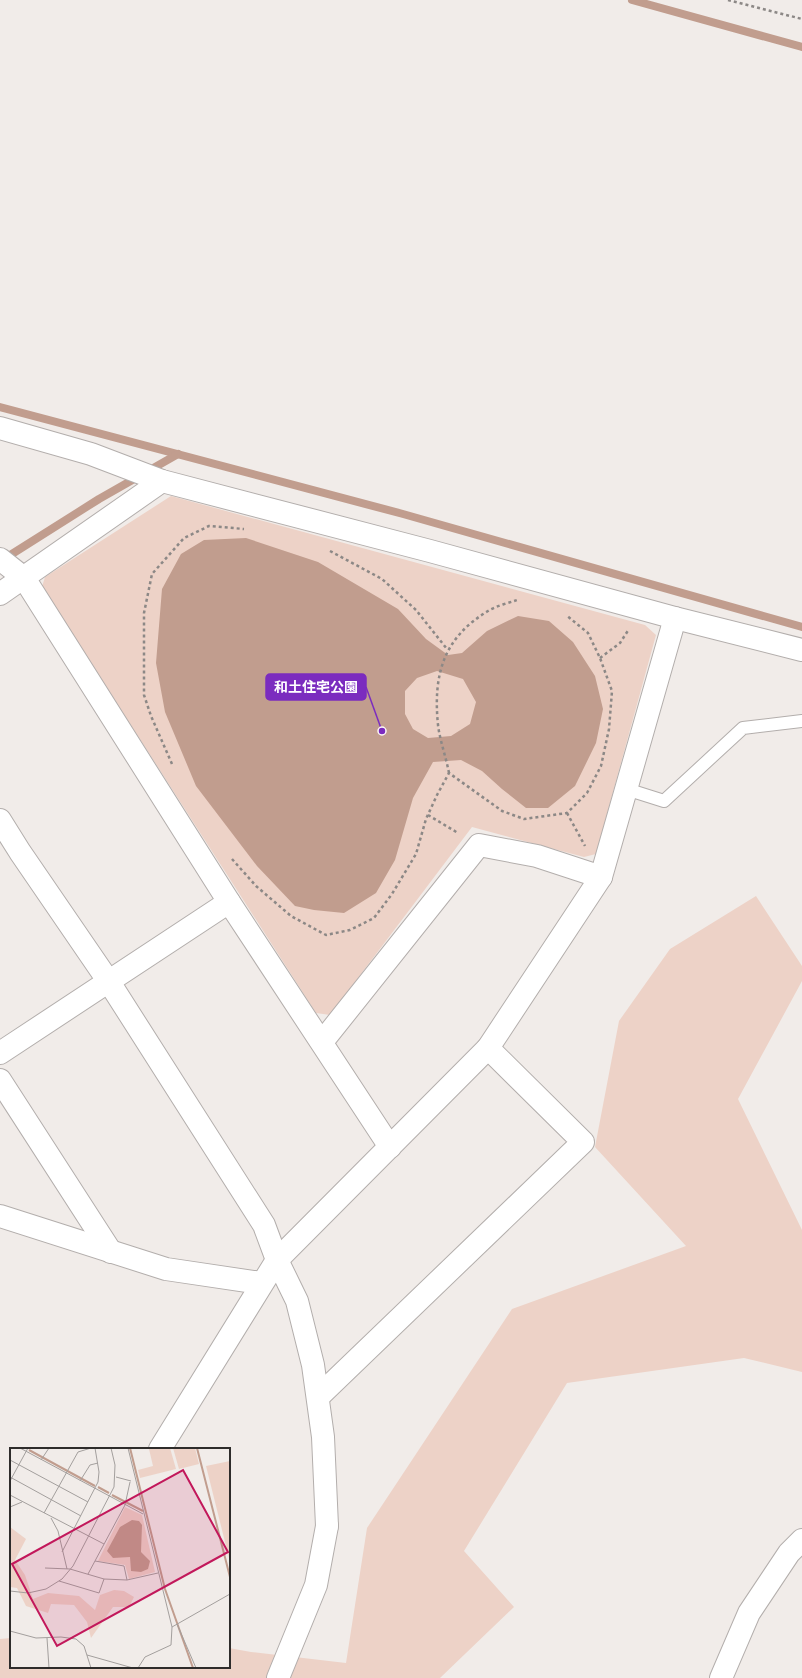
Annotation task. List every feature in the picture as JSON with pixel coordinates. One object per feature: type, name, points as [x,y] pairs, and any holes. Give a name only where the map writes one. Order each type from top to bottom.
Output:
[{"type":"street","points":[[0,428],[91,454],[162,481],[430,551],[636,608],[802,650]]},
{"type":"street","points":[[0,594],[162,481]]},
{"type":"street","points":[[0,559],[24,578],[229,902],[390,1146]]},
{"type":"street","points":[[161,1448],[261,1283],[277,1260],[488,1048],[601,877],[676,618]]},
{"type":"street","points":[[0,820],[20,852],[109,982],[264,1225],[277,1260],[297,1300],[313,1365],[318,1397],[323,1437],[327,1526],[316,1585],[278,1678]]},
{"type":"street","points":[[322,1042],[479,845],[537,856],[601,877]]},
{"type":"street","points":[[0,1053],[229,902]]},
{"type":"street","points":[[318,1397],[583,1142],[488,1048]]},
{"type":"street","points":[[0,1080],[111,1252]]},
{"type":"street","points":[[0,1216],[166,1269],[261,1283]]},
{"type":"street","points":[[721,1678],[749,1613],[789,1552],[802,1540]]},
{"type":"lane","points":[[626,788],[664,801],[743,728],[802,721]]},
{"type":"path","points":[[728,0],[802,19]]},
{"type":"path","points":[[172,765],[151,716],[144,695],[144,612],[152,574],[184,538],[209,526],[248,529]]},
{"type":"path","points":[[325,549],[382,579],[416,610],[447,649]]},
{"type":"path","points":[[518,600],[489,610],[461,631],[447,649],[437,681],[438,726],[449,773],[502,811],[524,819],[567,813],[587,793],[601,766],[609,729],[612,691],[600,658],[588,633],[562,612]]},
{"type":"path","points":[[600,658],[620,643],[629,630],[636,608]]},
{"type":"path","points":[[228,854],[256,886],[291,916],[326,935],[350,930],[374,918],[392,894],[416,854],[436,795],[449,773]]},
{"type":"path","points":[[428,815],[479,845]]},
{"type":"shaded area","points":[[171,496],[645,625],[656,635],[596,854],[584,857],[472,827],[330,1015],[316,1013],[42,587],[45,577]]},
{"type":"shaded area","points":[[246,538],[318,562],[398,609],[426,639],[448,655],[462,653],[487,631],[518,616],[549,621],[573,642],[595,676],[603,709],[596,743],[575,786],[548,808],[526,808],[482,771],[461,760],[433,762],[413,798],[395,860],[376,893],[344,913],[314,910],[295,906],[257,866],[196,786],[165,712],[156,663],[162,589],[181,554],[204,540]],"holes":[[[437,671],[463,679],[476,702],[470,724],[451,736],[428,738],[413,729],[405,714],[405,691],[417,678]]]},
{"type":"shaded area","points":[[756,896],[802,966],[802,981],[738,1099],[802,1230],[802,1372],[744,1358],[567,1383],[464,1551],[514,1607],[440,1678],[0,1678],[0,1639],[10,1638],[10,1668],[230,1668],[230,1648],[346,1663],[367,1528],[512,1309],[686,1246],[595,1147],[619,1021],[670,949]]},
{"type":"waterway","points":[[632,0],[802,47]]},
{"type":"waterway","points":[[0,407],[403,514],[802,627]]},
{"type":"waterway","points":[[4,559],[99,499],[178,454]]},
{"type":"place","name":"和土住宅公園","points":[[382,731]]}]
